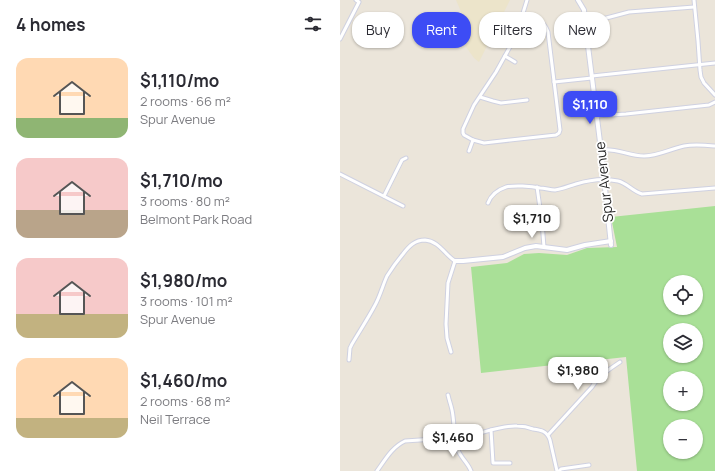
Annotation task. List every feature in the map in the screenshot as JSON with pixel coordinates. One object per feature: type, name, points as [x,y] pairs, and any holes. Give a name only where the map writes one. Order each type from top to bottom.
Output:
[{"type":"street","points":[[340,39],[359,2],[356,0]]},
{"type":"street","points":[[524,12],[527,0]]},
{"type":"street","name":"Spur Avenue","points":[[578,0],[584,12]]},
{"type":"street","points":[[694,0],[701,77],[704,83],[715,95]]},
{"type":"street","points":[[610,17],[624,13],[694,7]]},
{"type":"street","points":[[509,48],[474,105],[463,129],[464,135],[473,140],[484,143],[556,135],[559,133],[560,130],[546,27]]},
{"type":"street","name":"Spur Avenue","points":[[544,247],[567,250],[585,245],[611,243],[588,48]]},
{"type":"street","points":[[505,56],[516,62]]},
{"type":"street","points":[[554,82],[715,63]]},
{"type":"street","points":[[480,97],[501,103],[527,100]]},
{"type":"street","points":[[596,116],[709,105],[715,102]]},
{"type":"street","points":[[469,150],[473,140]]},
{"type":"street","points":[[601,150],[617,150],[643,156],[657,154],[683,146],[715,146]]},
{"type":"street","points":[[384,196],[402,160],[406,158]]},
{"type":"street","points":[[340,174],[403,206]]},
{"type":"street","points":[[488,203],[494,193],[512,186],[558,190],[576,184],[604,179],[619,181],[626,184],[636,192],[642,194],[715,188]]},
{"type":"street","points":[[349,360],[350,348],[374,308],[394,265],[409,247],[417,241],[425,240],[436,244],[455,261],[503,257],[526,248],[536,246],[544,247],[537,187]]},
{"type":"street","points":[[451,352],[447,338],[446,324],[448,284],[455,261]]},
{"type":"street","points":[[548,435],[595,382],[620,362]]},
{"type":"street","points":[[448,395],[459,454],[469,466],[471,471]]},
{"type":"street","points":[[377,471],[394,448],[405,441],[455,438],[474,435],[506,426],[517,426],[543,431],[548,435],[558,471],[561,469],[589,464]]},
{"type":"street","points":[[491,430],[493,463],[510,463]]},
{"type":"shaded area","points":[[456,0],[510,0],[504,12],[479,12],[479,48],[486,48],[479,62],[467,48],[471,48],[471,12],[461,12]]},
{"type":"green space","points":[[715,206],[715,471],[637,471],[626,357],[481,373],[471,267],[507,263],[524,254],[539,253],[567,255],[587,248],[617,247],[611,217]]}]
